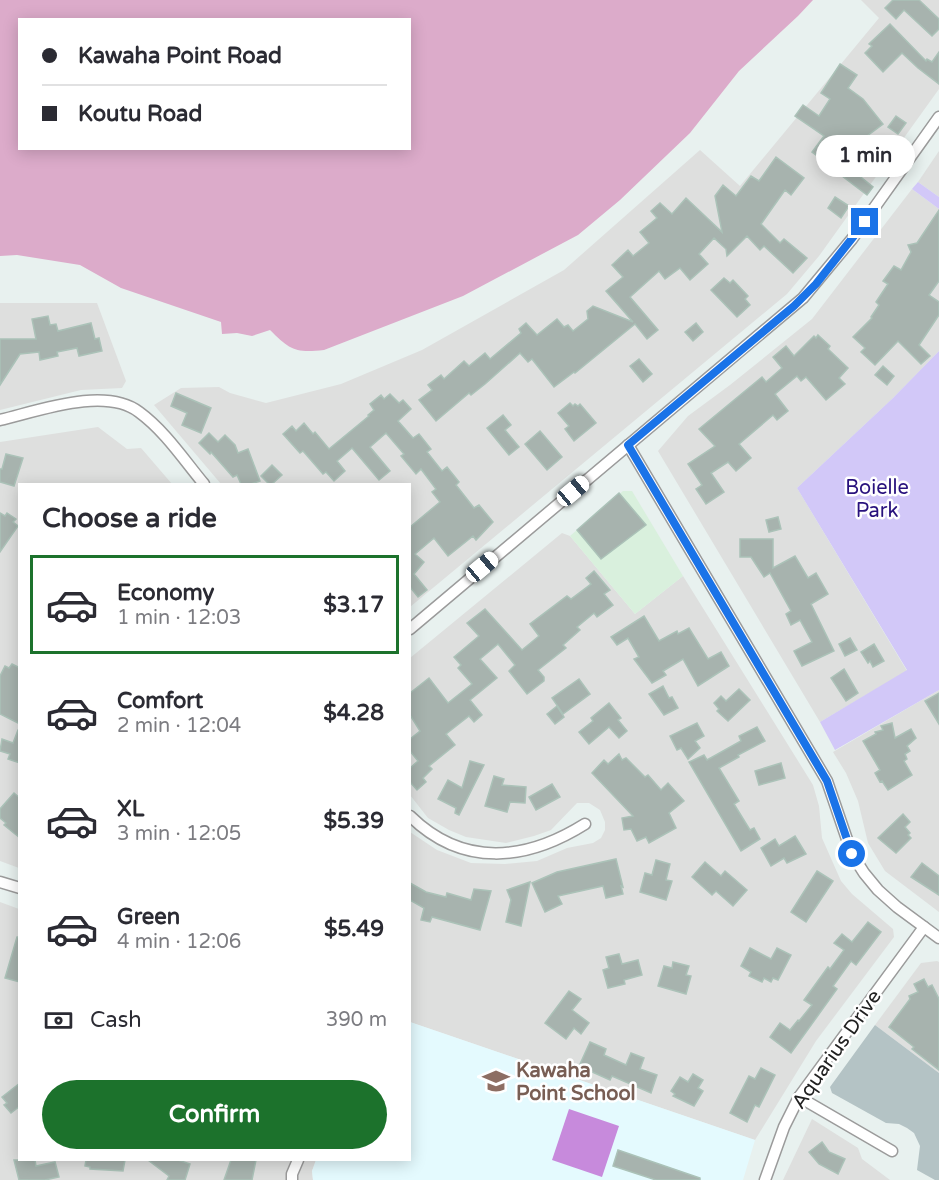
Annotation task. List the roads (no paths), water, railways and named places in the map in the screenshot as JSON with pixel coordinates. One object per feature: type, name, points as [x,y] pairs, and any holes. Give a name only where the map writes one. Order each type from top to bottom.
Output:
[{"type":"street","points":[[411,627],[785,315],[816,284],[852,239],[939,117]]},
{"type":"street","points":[[0,420],[75,402],[99,400],[120,402],[137,410],[151,422],[203,483]]},
{"type":"street","points":[[628,445],[827,781],[852,854],[878,890],[939,938]]},
{"type":"street","points":[[411,817],[422,827],[452,844],[481,852],[496,853],[535,849],[585,824]]},
{"type":"street","points":[[0,882],[18,887]]},
{"type":"street","name":"Aquarius Drive","points":[[765,1180],[784,1127],[799,1097],[924,927]]},
{"type":"street","points":[[799,1097],[892,1151]]},
{"type":"street","points":[[292,1180],[298,1161]]},
{"type":"place","name":"Kawaha Point School","points":[[496,1081]]},
{"type":"park label","name":"Boielle Park","points":[[877,498]]}]
